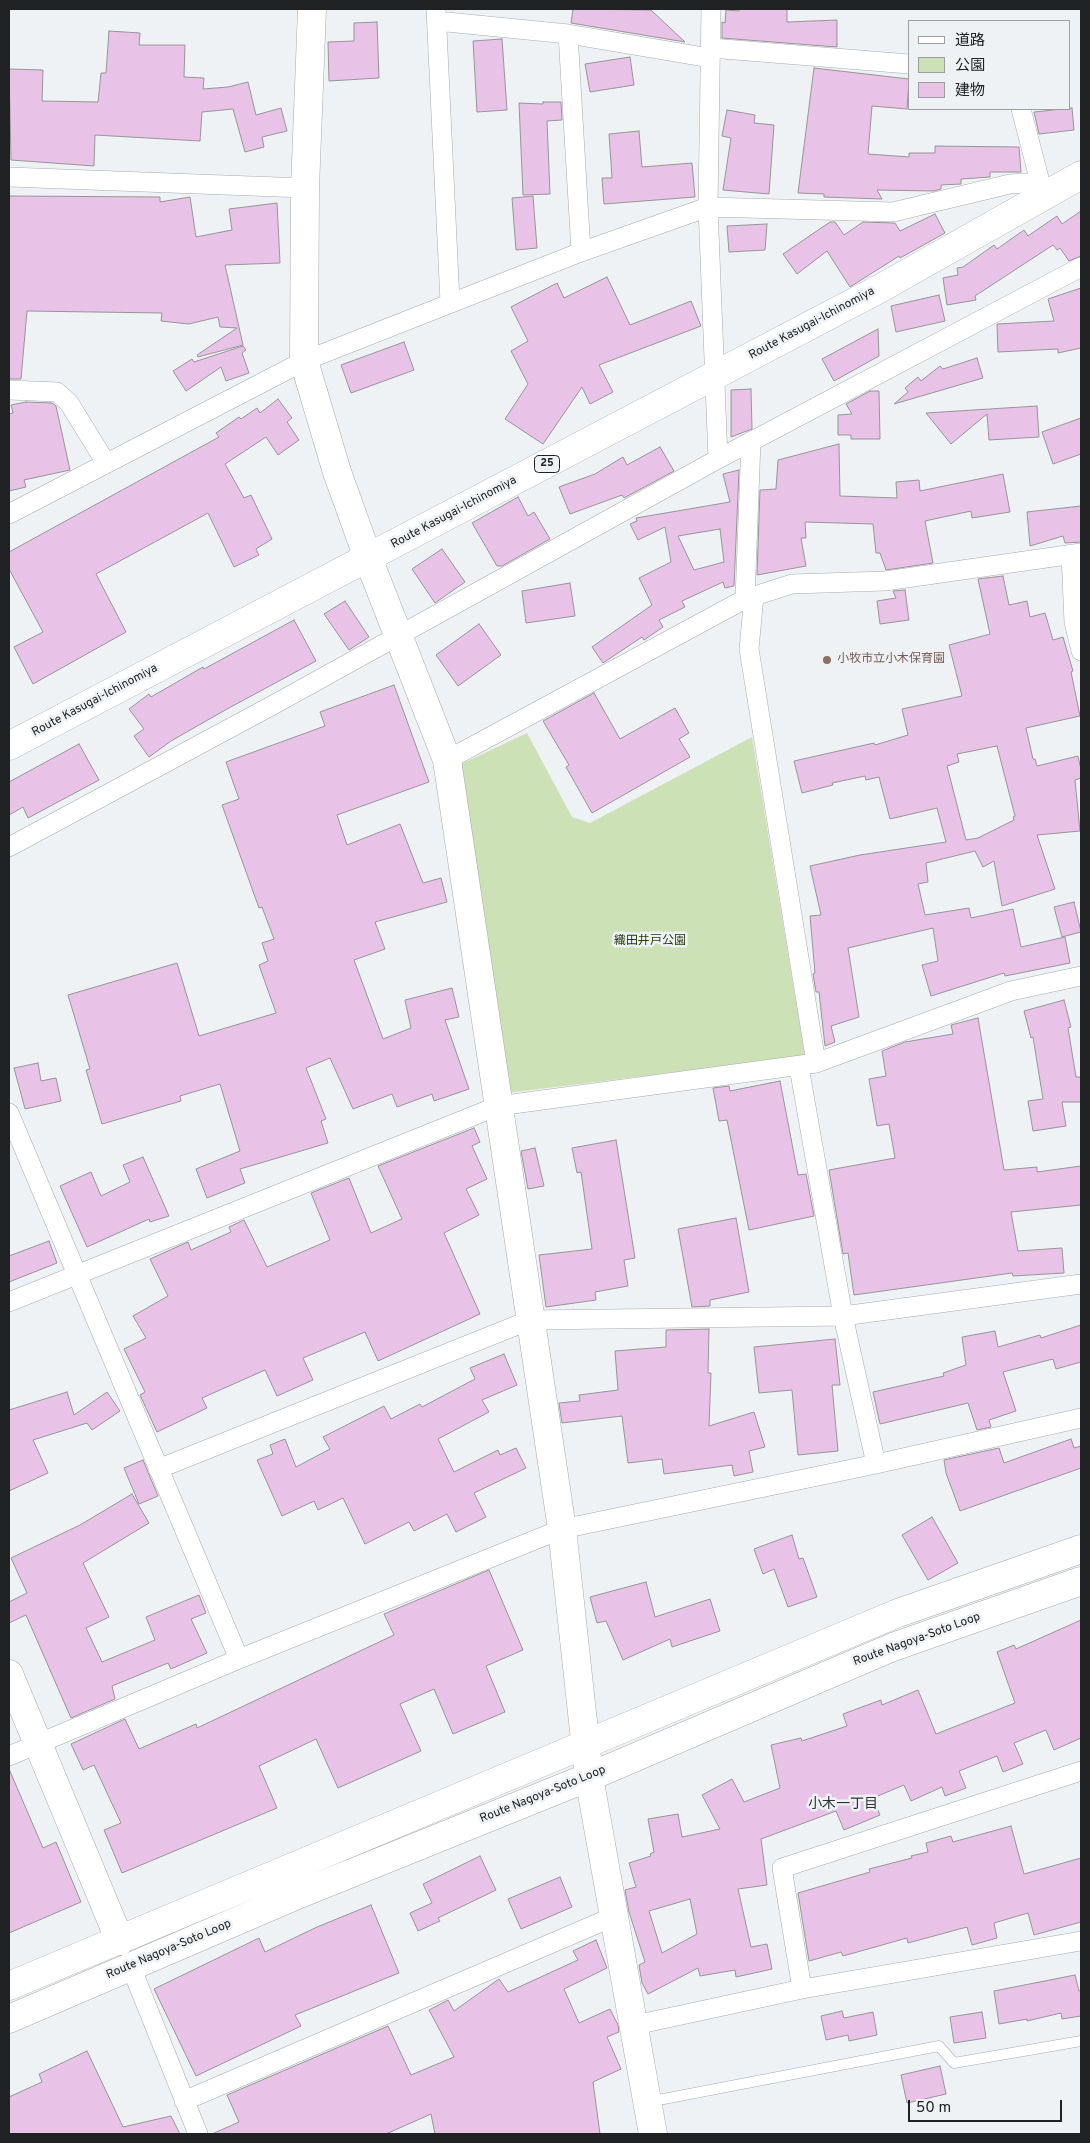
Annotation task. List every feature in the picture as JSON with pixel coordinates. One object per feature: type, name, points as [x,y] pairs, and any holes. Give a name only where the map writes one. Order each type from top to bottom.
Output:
[{"type":"main road","points":[[312,9],[305,188],[304,361],[337,472],[368,558],[400,634],[447,760],[562,1529],[589,1777],[635,2025],[653,2134]]},
{"type":"main road","name":"Route Kasugai-Ichinomiya","points":[[9,746],[881,288],[1045,188],[1081,175]]},
{"type":"main road","points":[[9,1986],[898,1613],[1081,1549]]},
{"type":"main road","name":"Route Nagoya-Soto Loop","points":[[9,2019],[295,1896],[589,1777],[893,1647],[1081,1581]]},
{"type":"main road","points":[[9,1674],[120,1941]]},
{"type":"street","points":[[711,9],[708,207],[718,459]]},
{"type":"street","points":[[450,302],[436,15],[711,53],[908,64]]},
{"type":"street","points":[[568,34],[581,252]]},
{"type":"street","points":[[9,514],[304,361],[581,252],[708,207],[893,212],[1010,184],[1045,188],[1021,110]]},
{"type":"street","points":[[9,177],[305,188]]},
{"type":"street","points":[[9,847],[273,705],[751,441],[1081,267]]},
{"type":"street","points":[[9,390],[57,392],[69,403],[106,464]]},
{"type":"street","points":[[751,441],[749,650],[843,1316],[876,1464]]},
{"type":"street","points":[[447,760],[750,597],[792,584],[885,581],[1076,554],[1074,622],[1081,651]]},
{"type":"street","points":[[9,1302],[498,1106],[807,1065],[1011,991],[1081,976]]},
{"type":"street","points":[[9,1113],[75,1276],[239,1659]]},
{"type":"street","points":[[158,1470],[530,1320],[843,1316],[1081,1284]]},
{"type":"street","points":[[9,1756],[239,1659],[562,1529],[876,1464],[1081,1418]]},
{"type":"street","points":[[802,1989],[782,1868],[1081,1771]]},
{"type":"street","points":[[184,2101],[615,1916]]},
{"type":"street","points":[[635,2025],[802,1989],[1081,1941]]},
{"type":"street","points":[[131,1967],[198,2134]]},
{"type":"lane","points":[[648,2102],[939,2046],[954,2062],[1081,2041]]},
{"type":"green space","name":"織田井戸公園","points":[[527,733],[572,817],[590,823],[752,737],[805,1056],[507,1093],[457,766]]},
{"type":"building","points":[[573,9],[651,10],[685,42],[571,23]]},
{"type":"building","points":[[739,9],[787,9],[787,22],[837,20],[837,47],[722,38],[722,22],[725,23],[726,10],[739,11]]},
{"type":"building","points":[[377,22],[379,78],[329,81],[328,42],[354,41],[354,23]]},
{"type":"building","points":[[109,31],[140,33],[139,45],[185,45],[184,77],[204,78],[203,89],[228,87],[248,82],[256,115],[281,108],[287,131],[262,137],[264,147],[245,152],[233,109],[202,112],[200,141],[95,135],[94,166],[11,160],[9,69],[43,70],[42,101],[98,102],[101,73],[106,73]]},
{"type":"building","points":[[502,39],[507,110],[477,112],[473,41]]},
{"type":"building","points":[[630,57],[634,85],[590,92],[585,64]]},
{"type":"building","points":[[814,68],[908,79],[907,109],[872,106],[868,154],[909,157],[909,153],[935,153],[935,146],[1019,147],[1021,172],[990,172],[990,177],[961,179],[961,184],[941,185],[941,189],[934,191],[877,190],[882,199],[824,197],[824,194],[798,193]]},
{"type":"building","points":[[543,102],[561,102],[562,120],[547,121],[550,194],[523,195],[519,103],[543,104]]},
{"type":"building","points":[[1072,108],[1074,130],[1039,134],[1034,112],[1070,110]]},
{"type":"building","points":[[727,110],[755,115],[754,123],[774,125],[769,194],[723,190],[731,138],[722,136]]},
{"type":"building","points":[[639,131],[642,167],[692,163],[695,197],[604,204],[602,178],[612,178],[609,134]]},
{"type":"building","points":[[9,196],[160,197],[160,202],[190,197],[196,237],[232,230],[229,209],[277,203],[280,263],[225,265],[243,345],[198,357],[197,355],[237,328],[220,327],[218,317],[189,324],[161,321],[162,313],[27,311],[21,379],[9,379]]},
{"type":"building","points":[[533,196],[537,248],[516,250],[512,198]]},
{"type":"building","points":[[1081,211],[1081,256],[1069,261],[1060,248],[1057,250],[1053,245],[975,296],[976,300],[947,305],[943,278],[958,275],[957,268],[963,267],[994,245],[997,249],[1024,230],[1028,236],[1057,216],[1062,224]]},
{"type":"building","points":[[935,214],[945,233],[900,258],[899,256],[850,287],[827,251],[797,274],[783,254],[830,222],[835,222],[844,235],[863,222],[895,223],[900,231]]},
{"type":"building","points":[[767,224],[765,250],[729,252],[727,226]]},
{"type":"building","points":[[607,277],[630,325],[691,301],[701,326],[599,365],[613,392],[590,404],[582,387],[543,444],[505,419],[528,384],[511,351],[528,341],[511,307],[557,283],[564,298]]},
{"type":"building","points":[[1081,288],[1081,348],[1058,353],[1058,349],[998,352],[997,324],[1054,321],[1048,299]]},
{"type":"building","points":[[939,295],[945,321],[896,332],[891,306]]},
{"type":"building","points":[[878,329],[879,356],[834,381],[822,359]]},
{"type":"building","points":[[404,342],[414,370],[351,393],[341,365]]},
{"type":"building","points":[[243,346],[246,350],[242,353],[249,373],[226,381],[221,367],[186,391],[173,371],[192,359],[194,362]]},
{"type":"building","points":[[977,358],[983,378],[894,404],[908,392],[905,388],[918,377],[921,381],[940,366],[943,369]]},
{"type":"building","points":[[751,389],[752,429],[731,437],[731,390]]},
{"type":"building","points":[[870,391],[879,391],[880,439],[851,439],[851,435],[838,435],[838,415],[852,414],[846,404]]},
{"type":"building","points":[[278,399],[292,418],[287,422],[299,440],[278,455],[266,437],[225,464],[244,498],[251,495],[272,539],[256,549],[259,555],[234,567],[208,513],[96,574],[126,632],[33,684],[14,647],[43,632],[9,569],[9,552],[219,437],[216,433],[239,417],[241,419],[257,408],[260,413]]},
{"type":"building","points":[[26,402],[52,403],[56,406],[70,470],[24,480],[26,487],[9,491],[9,414],[13,413],[11,405]]},
{"type":"building","points":[[1037,406],[1039,437],[989,440],[987,414],[951,444],[926,413]]},
{"type":"building","points":[[1081,418],[1081,454],[1053,464],[1042,432]]},
{"type":"building","points":[[839,444],[840,496],[897,498],[896,482],[919,480],[920,491],[1003,474],[1010,512],[972,518],[971,511],[925,521],[933,563],[886,570],[880,553],[876,553],[873,524],[805,522],[806,538],[801,538],[806,566],[757,575],[760,490],[776,489],[778,460]]},
{"type":"building","points":[[660,447],[674,471],[624,498],[622,495],[570,514],[559,487],[595,474],[623,457],[627,465]]},
{"type":"building","points":[[739,470],[734,586],[725,588],[723,582],[682,601],[685,607],[659,620],[663,627],[644,640],[642,637],[603,663],[592,647],[652,605],[639,578],[671,562],[665,527],[638,540],[630,524],[637,521],[636,518],[730,502],[723,474]],"holes":[[[720,529],[724,562],[694,570],[678,536]]]},
{"type":"building","points":[[518,497],[528,516],[534,512],[550,539],[502,566],[497,566],[472,523]]},
{"type":"building","points":[[1081,506],[1081,542],[1065,543],[1063,536],[1030,546],[1027,512]]},
{"type":"building","points":[[442,549],[465,582],[435,603],[412,569]]},
{"type":"building","points":[[1003,576],[1009,605],[1027,601],[1030,617],[1045,613],[1053,640],[1063,637],[1073,671],[1071,672],[1080,716],[1026,728],[1033,759],[1035,759],[1037,766],[1078,756],[1081,778],[1075,780],[1080,831],[1037,835],[1055,889],[1002,906],[994,861],[983,867],[975,851],[926,863],[928,882],[918,884],[925,915],[969,908],[971,918],[1013,909],[1021,947],[1065,937],[1070,963],[1005,976],[1004,973],[931,996],[922,965],[938,961],[933,928],[848,948],[859,1017],[831,1026],[835,1042],[825,1046],[819,992],[816,992],[813,974],[815,973],[810,916],[821,915],[810,866],[860,855],[946,842],[937,808],[890,819],[879,777],[866,780],[865,776],[832,783],[833,785],[802,793],[794,761],[874,743],[875,745],[908,735],[902,709],[962,696],[949,645],[990,634],[978,579]],"holes":[[[997,746],[1015,816],[1013,817],[1014,820],[978,838],[966,840],[947,766],[959,762],[957,754]]]},
{"type":"building","points":[[570,583],[575,616],[526,623],[522,591]]},
{"type":"building","points":[[905,590],[909,620],[880,624],[877,601],[896,598],[893,591]]},
{"type":"building","points":[[345,601],[369,637],[349,650],[324,614]]},
{"type":"building","points":[[294,620],[316,661],[171,741],[149,757],[134,736],[144,729],[129,709],[149,694],[151,697],[203,667],[204,669]]},
{"type":"building","points":[[479,624],[501,655],[458,686],[436,655]]},
{"type":"building","points":[[394,685],[429,782],[337,815],[347,845],[400,824],[423,883],[441,878],[447,902],[375,922],[385,949],[354,960],[383,1039],[411,1028],[405,1000],[452,988],[459,1017],[445,1020],[469,1089],[434,1101],[432,1094],[397,1107],[392,1094],[353,1109],[330,1058],[306,1068],[326,1119],[321,1121],[328,1143],[240,1169],[245,1183],[207,1198],[196,1169],[240,1151],[220,1084],[180,1096],[181,1101],[102,1124],[86,1070],[90,1069],[68,995],[177,963],[199,1036],[276,1013],[259,965],[268,961],[262,943],[274,939],[262,907],[259,908],[222,805],[239,799],[226,762],[325,726],[320,712]]},
{"type":"building","points":[[594,693],[620,739],[675,708],[689,733],[679,739],[690,757],[592,813],[566,767],[569,765],[543,721]]},
{"type":"building","points":[[79,744],[99,780],[28,818],[23,807],[9,815],[9,782]]},
{"type":"building","points":[[1074,902],[1081,932],[1062,937],[1054,907]]},
{"type":"building","points":[[1064,1000],[1071,1027],[1068,1028],[1076,1077],[1081,1077],[1081,1102],[1062,1102],[1066,1126],[1033,1131],[1028,1101],[1043,1099],[1033,1037],[1031,1038],[1024,1011]]},
{"type":"building","points":[[978,1018],[1004,1170],[1037,1167],[1037,1172],[1081,1166],[1081,1205],[1011,1212],[1018,1251],[1062,1248],[1064,1273],[1013,1276],[1012,1273],[854,1295],[848,1253],[843,1254],[829,1170],[895,1158],[889,1124],[877,1126],[869,1079],[886,1076],[882,1051],[905,1042],[953,1034],[951,1025]]},
{"type":"building","points":[[38,1063],[41,1081],[56,1078],[61,1101],[25,1109],[14,1068]]},
{"type":"building","points":[[780,1081],[798,1175],[806,1174],[814,1216],[749,1230],[727,1120],[719,1121],[713,1088],[729,1086],[730,1091]]},
{"type":"building","points":[[474,1128],[480,1142],[472,1146],[487,1179],[466,1189],[479,1215],[444,1233],[480,1314],[378,1361],[365,1332],[303,1358],[313,1380],[277,1396],[265,1370],[202,1398],[207,1408],[157,1432],[140,1395],[145,1392],[124,1349],[146,1338],[133,1316],[168,1296],[150,1259],[188,1242],[191,1250],[231,1232],[229,1227],[244,1220],[267,1267],[330,1240],[311,1193],[349,1178],[371,1233],[402,1219],[378,1166]]},
{"type":"building","points":[[616,1140],[635,1258],[624,1260],[628,1286],[595,1292],[596,1300],[546,1307],[539,1255],[592,1249],[581,1172],[577,1173],[572,1148]]},
{"type":"building","points":[[535,1148],[544,1186],[528,1189],[521,1151]]},
{"type":"building","points":[[143,1157],[169,1216],[150,1222],[149,1219],[87,1247],[60,1186],[91,1172],[101,1196],[130,1182],[123,1165]]},
{"type":"building","points":[[736,1218],[749,1292],[710,1300],[710,1306],[692,1307],[678,1229]]},
{"type":"building","points":[[49,1241],[57,1263],[9,1282],[9,1256]]},
{"type":"building","points":[[1081,1325],[1081,1362],[1056,1369],[1053,1359],[1003,1372],[1016,1411],[989,1420],[991,1427],[977,1430],[968,1403],[880,1424],[873,1392],[944,1376],[943,1373],[966,1365],[962,1337],[995,1331],[998,1347],[1040,1335],[1041,1338]]},
{"type":"building","points":[[709,1329],[708,1373],[711,1373],[709,1426],[754,1412],[765,1447],[749,1451],[753,1472],[734,1476],[732,1465],[664,1474],[662,1459],[628,1463],[622,1416],[562,1423],[559,1403],[580,1401],[579,1395],[618,1390],[615,1351],[666,1347],[666,1330]]},
{"type":"building","points":[[835,1339],[840,1385],[832,1385],[838,1451],[798,1455],[792,1390],[759,1393],[754,1347]]},
{"type":"building","points":[[504,1354],[517,1385],[482,1400],[489,1412],[438,1439],[454,1472],[498,1450],[500,1455],[516,1448],[526,1468],[474,1493],[486,1517],[456,1532],[447,1514],[414,1531],[409,1522],[365,1544],[343,1498],[318,1510],[314,1501],[282,1516],[257,1460],[273,1454],[270,1445],[285,1439],[296,1467],[330,1449],[323,1437],[384,1406],[391,1419],[420,1404],[422,1407],[475,1379],[470,1368]]},
{"type":"building","points":[[67,1392],[74,1415],[107,1392],[120,1411],[92,1430],[87,1423],[33,1440],[48,1473],[9,1491],[9,1410]]},
{"type":"building","points":[[1071,1439],[1074,1448],[1081,1446],[1081,1468],[960,1511],[946,1473],[944,1460],[999,1448],[1004,1463]]},
{"type":"building","points":[[143,1460],[158,1496],[139,1504],[124,1468]]},
{"type":"building","points":[[132,1494],[149,1523],[83,1563],[109,1617],[86,1628],[102,1662],[155,1640],[146,1617],[199,1595],[206,1613],[191,1619],[207,1653],[171,1669],[168,1663],[112,1686],[115,1699],[71,1718],[26,1615],[9,1623],[9,1602],[27,1593],[11,1558],[80,1525]]},
{"type":"building","points":[[932,1517],[958,1563],[928,1580],[902,1535]]},
{"type":"building","points":[[792,1535],[799,1559],[803,1558],[817,1597],[788,1607],[774,1569],[763,1574],[754,1549]]},
{"type":"building","points":[[489,1570],[523,1650],[486,1666],[505,1712],[453,1734],[434,1689],[400,1704],[421,1751],[338,1788],[316,1739],[259,1766],[277,1808],[122,1873],[104,1830],[121,1823],[94,1765],[83,1770],[71,1744],[125,1719],[139,1749],[196,1724],[197,1728],[394,1635],[384,1614]]},
{"type":"building","points":[[646,1582],[655,1617],[710,1599],[720,1631],[672,1647],[670,1639],[623,1660],[606,1621],[597,1623],[590,1597]]},
{"type":"building","points":[[1081,1620],[1081,1738],[1054,1750],[1046,1730],[1014,1743],[1023,1764],[1003,1772],[997,1756],[959,1771],[966,1788],[945,1796],[942,1787],[911,1801],[904,1785],[873,1798],[880,1815],[844,1830],[836,1811],[761,1839],[767,1885],[738,1889],[751,1947],[767,1944],[772,1969],[736,1977],[735,1970],[700,1976],[698,1968],[648,1994],[642,1983],[639,1965],[645,1962],[629,1912],[625,1890],[636,1887],[629,1863],[651,1856],[650,1854],[654,1852],[648,1819],[678,1814],[682,1837],[720,1829],[702,1795],[732,1779],[744,1802],[780,1788],[771,1745],[801,1738],[802,1741],[847,1726],[843,1714],[881,1700],[882,1705],[918,1690],[936,1734],[1015,1703],[997,1652],[1014,1645],[1016,1649]],"holes":[[[690,1899],[697,1934],[662,1953],[649,1911]]]},
{"type":"building","points":[[9,1769],[43,1848],[56,1842],[81,1902],[9,1933]]},
{"type":"building","points":[[1011,1826],[1024,1874],[1081,1858],[1081,1922],[1034,1935],[1028,1913],[994,1923],[997,1938],[972,1945],[967,1927],[908,1943],[907,1938],[843,1956],[841,1952],[809,1961],[798,1893],[870,1872],[869,1869],[928,1852],[926,1843],[951,1836],[953,1842]]},
{"type":"building","points":[[480,1856],[496,1890],[438,1918],[440,1921],[418,1931],[410,1913],[432,1903],[423,1884]]},
{"type":"building","points":[[560,1877],[572,1907],[521,1929],[508,1899]]},
{"type":"building","points":[[371,1905],[399,1973],[295,2015],[301,2026],[196,2076],[154,1989],[259,1938],[265,1952],[317,1927]]},
{"type":"building","points":[[596,1940],[607,1968],[564,1989],[579,2023],[610,2009],[618,2025],[619,2032],[607,2037],[621,2069],[593,2082],[600,2134],[435,2134],[431,2114],[386,2134],[212,2134],[239,2122],[227,2095],[388,2026],[411,2075],[454,2057],[429,2010],[448,2000],[454,2011],[499,1979],[508,1992],[578,1960],[573,1951]]},
{"type":"building","points":[[1075,1975],[1079,1991],[1081,1991],[1081,2016],[1062,2019],[1061,2013],[1027,2021],[1027,2019],[999,2024],[994,1991]]},
{"type":"building","points":[[842,2011],[844,2018],[873,2012],[877,2035],[849,2041],[848,2035],[826,2040],[821,2016]]},
{"type":"building","points":[[982,2012],[986,2038],[954,2043],[950,2017]]},
{"type":"building","points":[[87,2051],[123,2127],[171,2116],[180,2134],[9,2134],[9,2097],[42,2082],[39,2074]]},
{"type":"building","points":[[940,2066],[946,2094],[907,2103],[901,2075]]},
{"type":"place","name":"小牧市立小木保育園","points":[[827,660]]},
{"type":"district","name":"小木一丁目","points":[[843,1805]]}]
